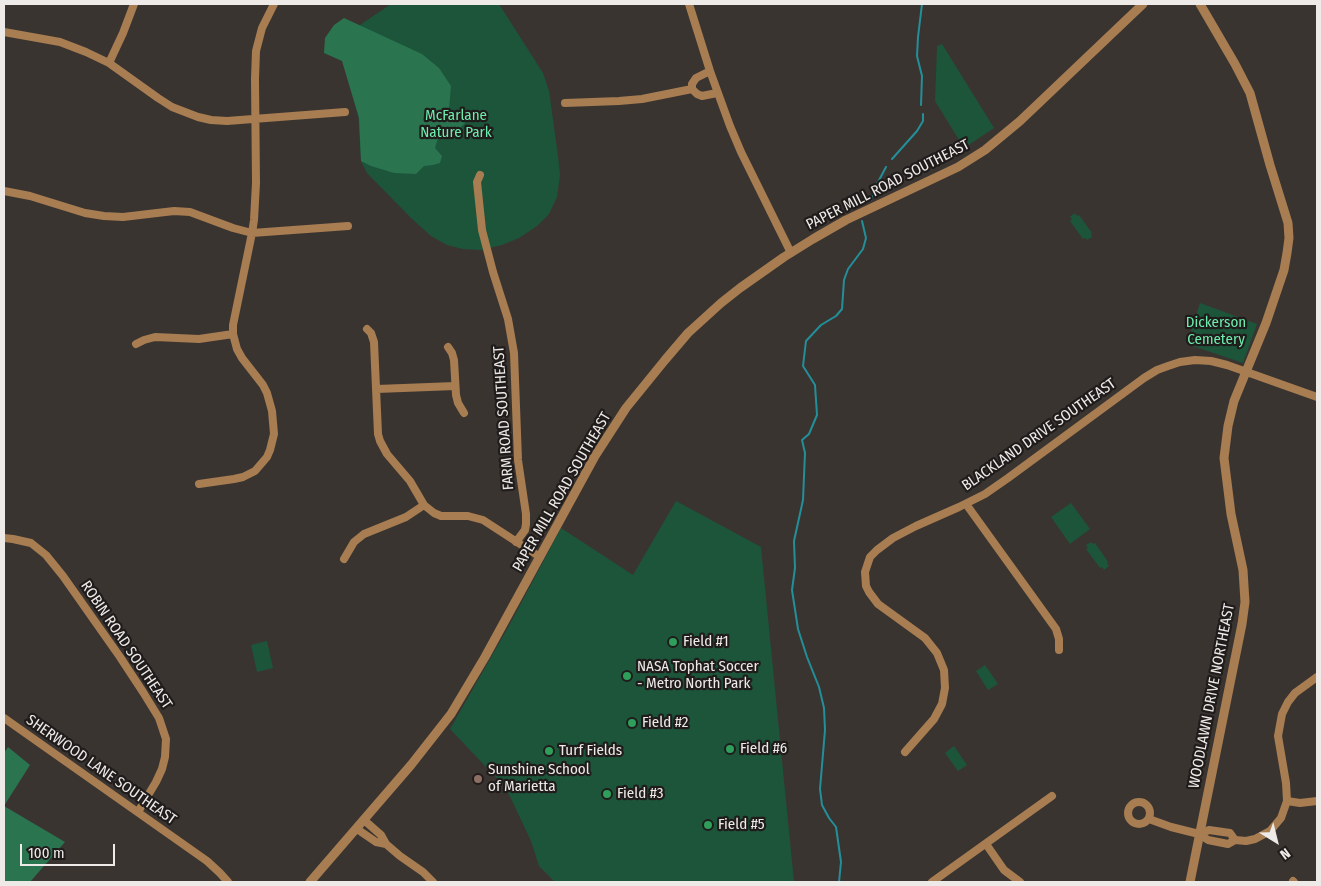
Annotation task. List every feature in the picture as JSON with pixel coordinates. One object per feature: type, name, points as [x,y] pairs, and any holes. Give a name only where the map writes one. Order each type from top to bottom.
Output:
[{"type":"street","points":[[109,63],[124,33],[134,4]]},
{"type":"street","points":[[199,484],[243,477],[255,470],[267,458],[273,441],[272,410],[267,393],[237,349],[233,325],[252,233],[256,183],[256,52],[262,28],[274,4]]},
{"type":"street","points":[[689,4],[717,93],[742,152],[791,253]]},
{"type":"street","name":"PAPER MILL ROAD SOUTHEAST","points":[[310,882],[423,750],[451,714],[485,658],[586,472],[616,423],[664,360],[693,329],[754,278],[791,253],[846,220],[941,176],[985,150],[1020,121],[1143,4]]},
{"type":"street","name":"WOODLAWN DRIVE NORTHEAST","points":[[1190,882],[1245,602],[1243,570],[1231,514],[1224,458],[1228,426],[1234,401],[1266,323],[1284,270],[1289,238],[1288,223],[1250,93],[1200,4]]},
{"type":"street","points":[[4,32],[44,38],[86,52],[109,63],[158,98],[185,113],[211,120],[227,121],[345,112]]},
{"type":"street","points":[[692,89],[692,84],[696,78],[710,71]]},
{"type":"street","points":[[692,89],[702,96],[717,93]]},
{"type":"street","points":[[565,103],[642,99],[692,89]]},
{"type":"street","name":"FARM ROAD SOUTHEAST","points":[[480,175],[477,182],[477,198],[482,230],[492,272],[508,319],[514,352],[518,460],[526,514],[525,530],[516,542]]},
{"type":"street","points":[[4,200],[5,191],[30,196],[85,213],[104,216],[123,217],[174,211],[190,212],[252,233],[348,226]]},
{"type":"street","points":[[367,329],[371,333],[374,342],[378,434],[380,441],[387,454],[410,481],[424,505],[441,516],[468,516],[483,520],[540,557]]},
{"type":"street","points":[[136,344],[155,337],[199,339],[233,334]]},
{"type":"street","points":[[448,347],[454,360],[458,403],[464,413]]},
{"type":"street","name":"BLACKLAND DRIVE SOUTHEAST","points":[[905,752],[927,727],[942,704],[945,688],[944,670],[937,653],[925,638],[872,598],[866,586],[865,572],[870,557],[877,550],[916,526],[985,494],[1157,370],[1180,362],[1195,360],[1211,361],[1317,396]]},
{"type":"street","points":[[377,389],[456,386]]},
{"type":"street","points":[[255,470],[261,478]]},
{"type":"street","points":[[966,504],[1056,629],[1059,650]]},
{"type":"street","points":[[344,559],[354,542],[364,534],[406,517],[424,505]]},
{"type":"street","name":"ROBIN ROAD SOUTHEAST","points":[[4,538],[31,543],[54,564],[159,718],[166,740],[165,757],[156,782],[138,812]]},
{"type":"street","points":[[1149,819],[1199,834],[1208,840],[1228,844],[1235,840],[1246,841],[1255,839],[1270,831],[1281,818],[1287,801],[1278,736],[1284,708],[1295,693],[1317,677]]},
{"type":"street","name":"SHERWOOD LANE SOUTHEAST","points":[[4,718],[207,861],[228,882]]},
{"type":"street","points":[[932,882],[1052,796]]},
{"type":"street","points":[[1287,801],[1300,803],[1317,801]]},
{"type":"street","points":[[364,820],[381,835],[386,844],[433,882]]},
{"type":"street","points":[[356,829],[376,842],[386,844]]},
{"type":"street","points":[[986,844],[1004,870],[1020,882]]},
{"type":"green space","name":"McFarlane Nature Park","points":[[391,4],[499,4],[543,73],[549,91],[558,156],[560,175],[557,197],[549,214],[537,226],[519,238],[502,245],[481,250],[463,249],[447,245],[431,236],[411,218],[367,173],[361,161],[354,36],[360,25]]},
{"type":"green space","points":[[344,18],[422,54],[439,68],[451,86],[449,110],[460,115],[465,123],[457,131],[438,138],[435,148],[442,156],[440,163],[424,166],[416,174],[394,173],[361,161],[359,118],[342,61],[324,53],[325,38],[334,25]]},
{"type":"green space","points":[[942,44],[994,128],[964,148],[935,101],[937,46]]},
{"type":"green space","points":[[1075,213],[1077,216],[1079,215],[1092,233],[1092,237],[1087,240],[1086,238],[1083,239],[1070,221],[1072,219],[1070,217]]},
{"type":"green space","name":"Dickerson Cemetery","points":[[1200,303],[1257,324],[1243,363],[1187,344]]},
{"type":"green space","name":"NASA Tophat Soccer - Metro North Park","points":[[676,501],[761,547],[794,882],[555,882],[539,866],[531,841],[506,788],[450,729],[510,624],[561,528],[633,575]]},
{"type":"green space","points":[[1071,503],[1090,529],[1070,544],[1051,517]]},
{"type":"green space","points":[[1091,542],[1095,543],[1108,562],[1109,566],[1104,570],[1102,567],[1100,568],[1086,549],[1088,548],[1086,545]]},
{"type":"green space","points":[[267,641],[273,668],[257,672],[251,645]]},
{"type":"green space","points":[[985,665],[998,684],[988,690],[976,671]]},
{"type":"green space","points":[[954,746],[967,765],[958,771],[945,753]]},
{"type":"green space","points":[[8,747],[30,765],[4,806],[4,753]]},
{"type":"green space","points":[[4,806],[65,842],[30,882],[4,881]]},
{"type":"waterway","points":[[921,105],[922,76],[917,56],[922,4]]},
{"type":"waterway","points":[[892,159],[917,131],[923,121],[923,114]]},
{"type":"waterway","points":[[871,200],[886,167]]},
{"type":"waterway","points":[[839,882],[841,862],[836,827],[822,805],[820,789],[825,730],[824,708],[819,687],[798,629],[792,590],[795,568],[794,541],[803,500],[805,453],[802,440],[809,434],[817,415],[815,385],[803,366],[806,341],[821,325],[836,316],[842,309],[844,280],[848,269],[863,249],[866,238],[862,221]]},
{"type":"place","name":"Field #1","points":[[673,642]]},
{"type":"place","name":"NASA Tophat Soccer - Metro North Park","points":[[627,676]]},
{"type":"place","name":"Field #2","points":[[632,723]]},
{"type":"place","name":"Field #6","points":[[730,749]]},
{"type":"place","name":"Turf Fields","points":[[549,751]]},
{"type":"place","name":"Sunshine School of Marietta","points":[[478,779]]},
{"type":"place","name":"Field #3","points":[[607,794]]},
{"type":"place","name":"Field #5","points":[[708,825]]}]
